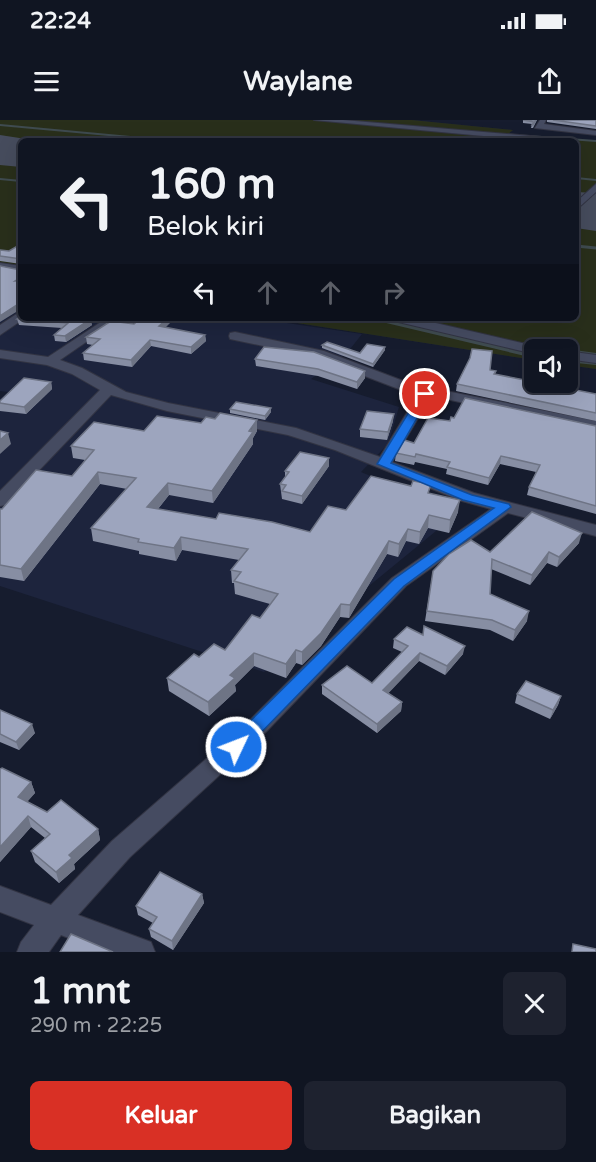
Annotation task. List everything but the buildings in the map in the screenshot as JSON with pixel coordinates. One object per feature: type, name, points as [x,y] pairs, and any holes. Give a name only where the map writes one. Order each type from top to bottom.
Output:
[{"type":"street","points":[[318,120],[530,138]]},
{"type":"street","points":[[543,121],[538,126],[596,133]]},
{"type":"street","points":[[579,204],[596,187]]},
{"type":"street","points":[[0,266],[18,269]]},
{"type":"street","points":[[0,331],[18,317]]},
{"type":"street","points":[[50,361],[110,321]]},
{"type":"street","points":[[411,321],[524,348]]},
{"type":"street","points":[[235,336],[329,357],[425,394],[441,394],[539,412],[596,426]]},
{"type":"street","points":[[0,354],[50,361],[77,371],[108,390],[121,395],[167,407],[291,432],[341,447],[468,497],[596,531]]},
{"type":"street","points":[[578,357],[596,359]]},
{"type":"street","points":[[0,501],[108,390]]},
{"type":"street","points":[[384,464],[425,394]]},
{"type":"street","points":[[31,952],[56,919],[121,849],[252,732],[399,582],[505,507]]},
{"type":"street","points":[[0,899],[141,952]]},
{"type":"shaded area","points":[[0,120],[412,120],[513,130],[508,134],[558,138],[18,138],[18,321],[273,321],[362,334],[347,353],[311,379],[399,407],[388,444],[361,472],[458,513],[264,672],[0,586],[0,399],[8,392],[0,391]]},
{"type":"shaded area","points":[[579,140],[596,141],[596,369],[578,367],[578,339],[524,339],[524,358],[284,321],[579,321]]},
{"type":"green space","points":[[0,120],[412,120],[513,130],[508,134],[558,138],[18,140],[0,138]]},
{"type":"green space","points":[[579,140],[596,141],[596,198],[579,196]]},
{"type":"green space","points":[[0,159],[18,161],[18,284],[0,281]]},
{"type":"green space","points":[[579,221],[596,223],[596,369],[578,367],[578,339],[524,339],[524,358],[284,321],[579,321]]},
{"type":"waterway","points":[[0,125],[141,138]]},
{"type":"waterway","points":[[502,134],[556,138]]},
{"type":"waterway","points":[[579,140],[596,141]]},
{"type":"waterway","points":[[579,178],[596,180]]},
{"type":"waterway","points":[[0,179],[18,181]]},
{"type":"waterway","points":[[579,246],[596,248]]},
{"type":"waterway","points":[[387,321],[524,354]]},
{"type":"waterway","points":[[578,353],[596,355]]},
{"type":"waterway","points":[[578,361],[596,363]]},
{"type":"runway","points":[[0,150],[18,152]]},
{"type":"runway","points":[[579,210],[596,212]]},
{"type":"route","points":[[236,747],[399,582],[505,507],[468,497],[384,464],[425,394]]}]
